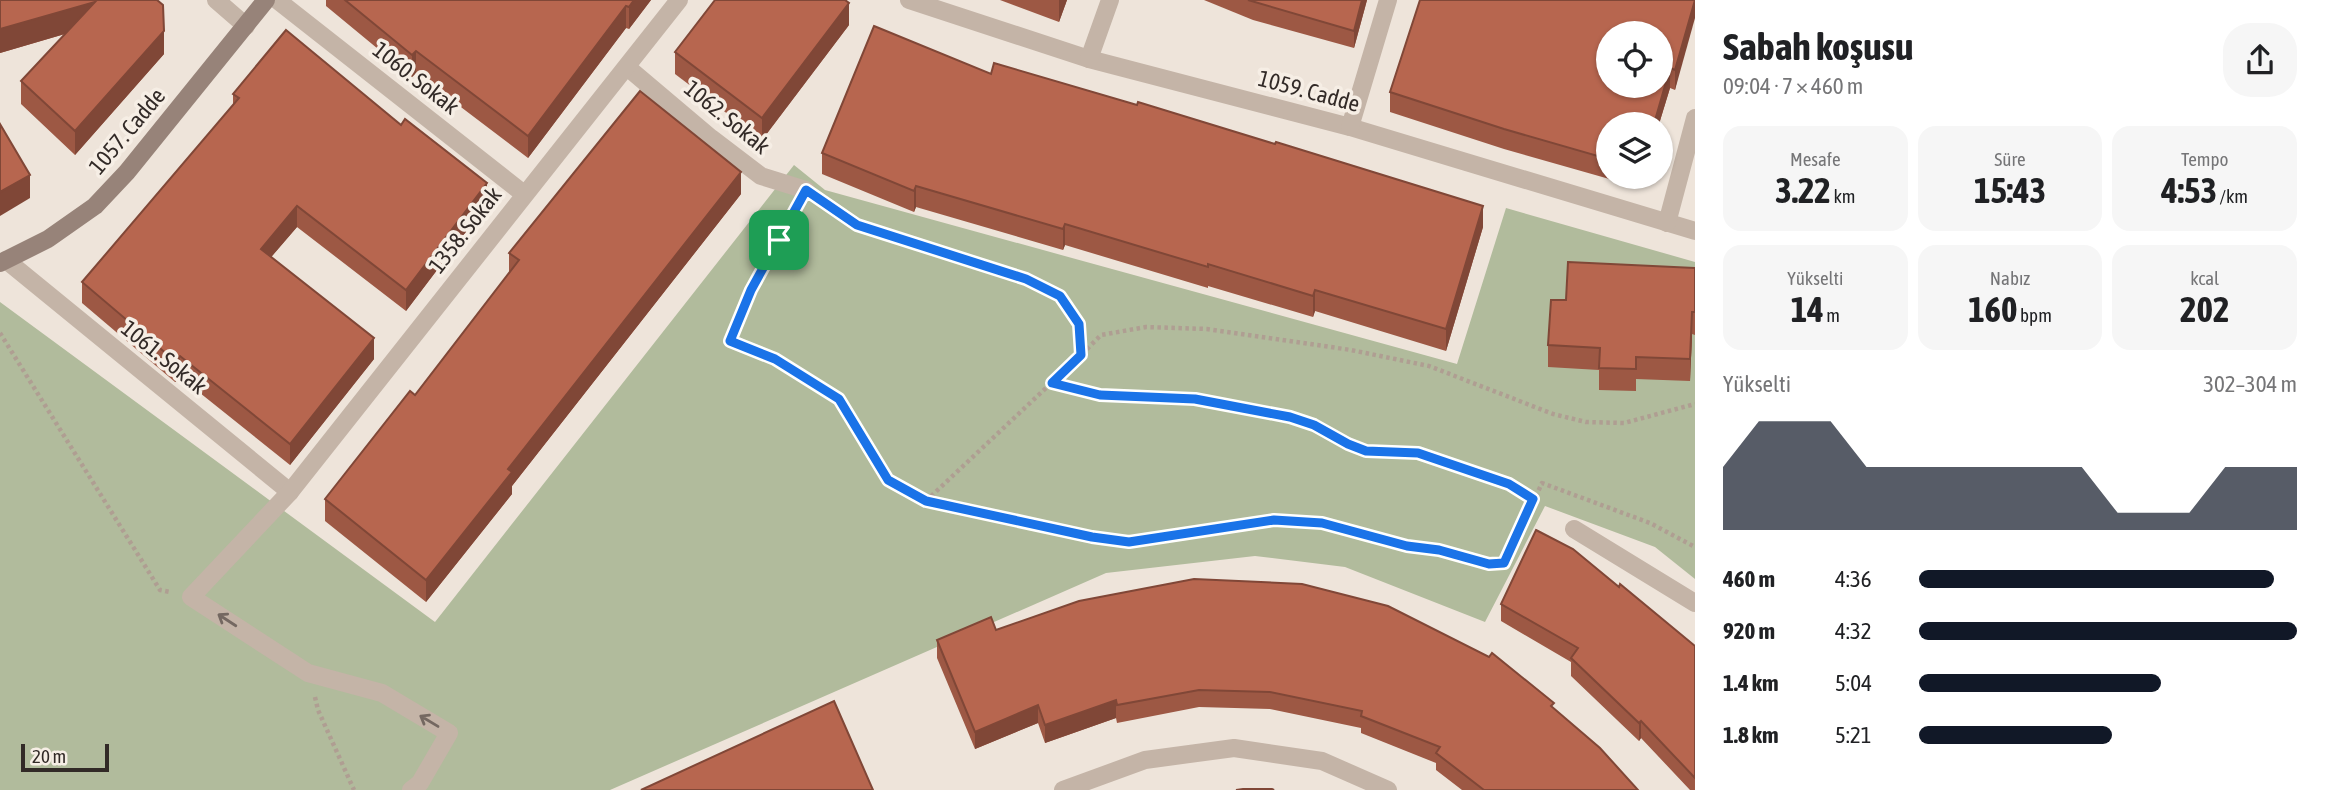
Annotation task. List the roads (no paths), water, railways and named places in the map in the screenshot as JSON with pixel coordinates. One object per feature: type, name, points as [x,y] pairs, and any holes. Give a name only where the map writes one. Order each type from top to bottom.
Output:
[{"type":"street","points":[[216,0],[246,26]]},
{"type":"street","name":"1057. Cadde","points":[[3,261],[47,240],[95,206],[127,172],[266,0]]},
{"type":"street","name":"1060. Sokak","points":[[277,0],[524,194]]},
{"type":"street","name":"1358. Sokak","points":[[411,790],[419,783],[449,733],[382,693],[308,673],[191,597],[290,492],[679,0]]},
{"type":"street","name":"1059. Cadde","points":[[909,0],[1089,59],[1350,127],[1695,231]]},
{"type":"street","points":[[1089,59],[1110,0]]},
{"type":"street","points":[[1350,127],[1388,0]]},
{"type":"street","name":"1062. Sokak","points":[[627,67],[761,176],[806,190]]},
{"type":"street","points":[[1667,223],[1695,118]]},
{"type":"street","name":"1061. Sokak","points":[[3,261],[290,492]]},
{"type":"street","points":[[1574,529],[1695,603]]},
{"type":"street","points":[[1063,790],[1145,760],[1234,748],[1322,761],[1388,790]]}]
